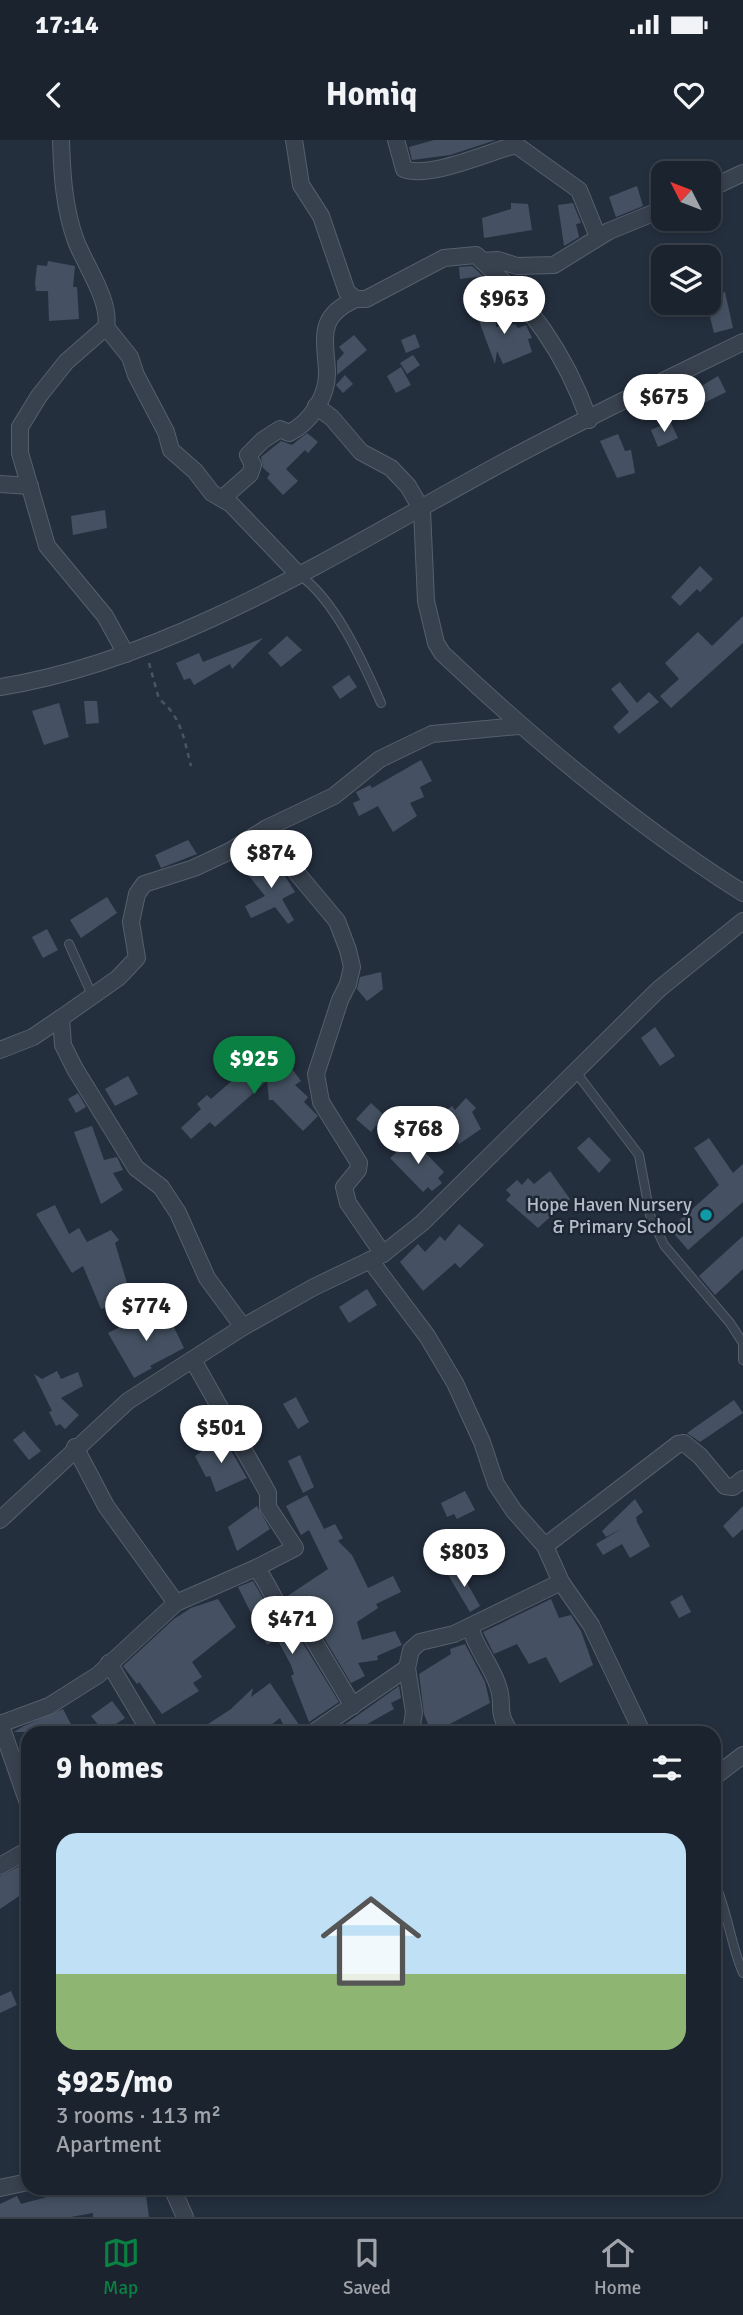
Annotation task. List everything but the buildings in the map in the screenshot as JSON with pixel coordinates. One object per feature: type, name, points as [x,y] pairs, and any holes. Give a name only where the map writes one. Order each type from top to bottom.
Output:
[{"type":"street","points":[[61,140],[66,207],[76,242],[95,279],[107,320],[106,327],[66,362],[20,427],[20,453],[47,546],[105,616],[127,654]]},
{"type":"street","points":[[294,140],[301,186],[321,216],[347,292],[356,299]]},
{"type":"street","points":[[396,140],[400,161],[404,169],[410,171],[441,167],[516,145],[579,190],[598,237]]},
{"type":"street","points":[[721,183],[743,173]]},
{"type":"street","points":[[482,261],[554,265],[598,237],[651,214]]},
{"type":"street","points":[[224,497],[250,474],[253,465],[248,455],[251,452],[280,429],[289,433],[306,424],[316,407],[327,373],[323,334],[331,316],[342,305],[356,299],[366,299],[444,258],[464,254],[476,256],[501,276],[539,320],[550,344],[574,376],[589,420]]},
{"type":"street","points":[[106,327],[130,357],[136,375],[166,432],[171,450],[195,471],[212,493],[224,497],[298,574]]},
{"type":"street","points":[[0,687],[34,682],[127,654],[251,599],[422,510],[515,456],[743,342]]},
{"type":"street","points":[[316,407],[332,418],[361,452],[391,468],[408,486],[422,510],[426,601],[436,643],[442,653],[519,726],[638,823],[743,893]]},
{"type":"street","points":[[0,484],[30,486]]},
{"type":"street","points":[[0,1050],[33,1037],[93,997],[118,978],[137,958],[131,922],[137,894],[144,884],[194,868],[267,828],[334,796],[380,760],[432,734],[519,726]]},
{"type":"street","points":[[267,828],[296,872],[337,921],[352,967],[316,1074],[321,1102],[359,1163],[358,1170],[344,1187],[348,1203],[377,1257],[455,1383],[482,1442],[496,1484],[514,1511],[545,1546],[561,1581],[591,1625],[639,1726]]},
{"type":"street","points":[[0,1520],[75,1447],[128,1401],[243,1327],[377,1257],[448,1199],[659,989],[743,921]]},
{"type":"street","points":[[61,1018],[63,1045],[75,1069],[136,1168],[161,1187],[178,1213],[207,1278],[243,1327]]},
{"type":"street","points":[[21,1783],[0,1724],[49,1706],[98,1675],[176,1603],[295,1548],[268,1507],[268,1493],[194,1360]]},
{"type":"street","points":[[545,1546],[678,1444],[684,1443],[700,1456],[725,1486],[733,1487],[743,1479]]},
{"type":"street","points":[[75,1447],[106,1506],[176,1603]]},
{"type":"street","points":[[256,1568],[266,1580],[286,1618],[298,1629],[307,1631],[353,1706]]},
{"type":"street","points":[[412,1726],[414,1712],[407,1668],[411,1650],[420,1642],[470,1627],[561,1581]]},
{"type":"street","points":[[470,1627],[475,1647],[492,1671],[500,1690],[499,1714],[506,1726]]},
{"type":"street","points":[[110,1663],[147,1726]]},
{"type":"street","points":[[323,1726],[407,1668]]},
{"type":"street","points":[[721,1772],[743,1755]]},
{"type":"street","points":[[0,1866],[21,1854]]},
{"type":"street","points":[[0,2188],[21,2184]]},
{"type":"street","points":[[175,2195],[185,2217]]},
{"type":"lane","points":[[298,574],[312,584],[331,611],[357,653],[381,703]]},
{"type":"lane","points":[[69,944],[93,997]]},
{"type":"lane","points":[[575,1071],[639,1155],[649,1214],[664,1245],[730,1323],[743,1343],[743,1360]]},
{"type":"lane","points":[[721,1896],[734,1952],[743,1973]]},
{"type":"path","points":[[145,646],[154,689],[159,699],[170,707],[177,718],[191,766]]},
{"type":"place","name":"Hope Haven Nursery & Primary School","points":[[706,1215]]}]
